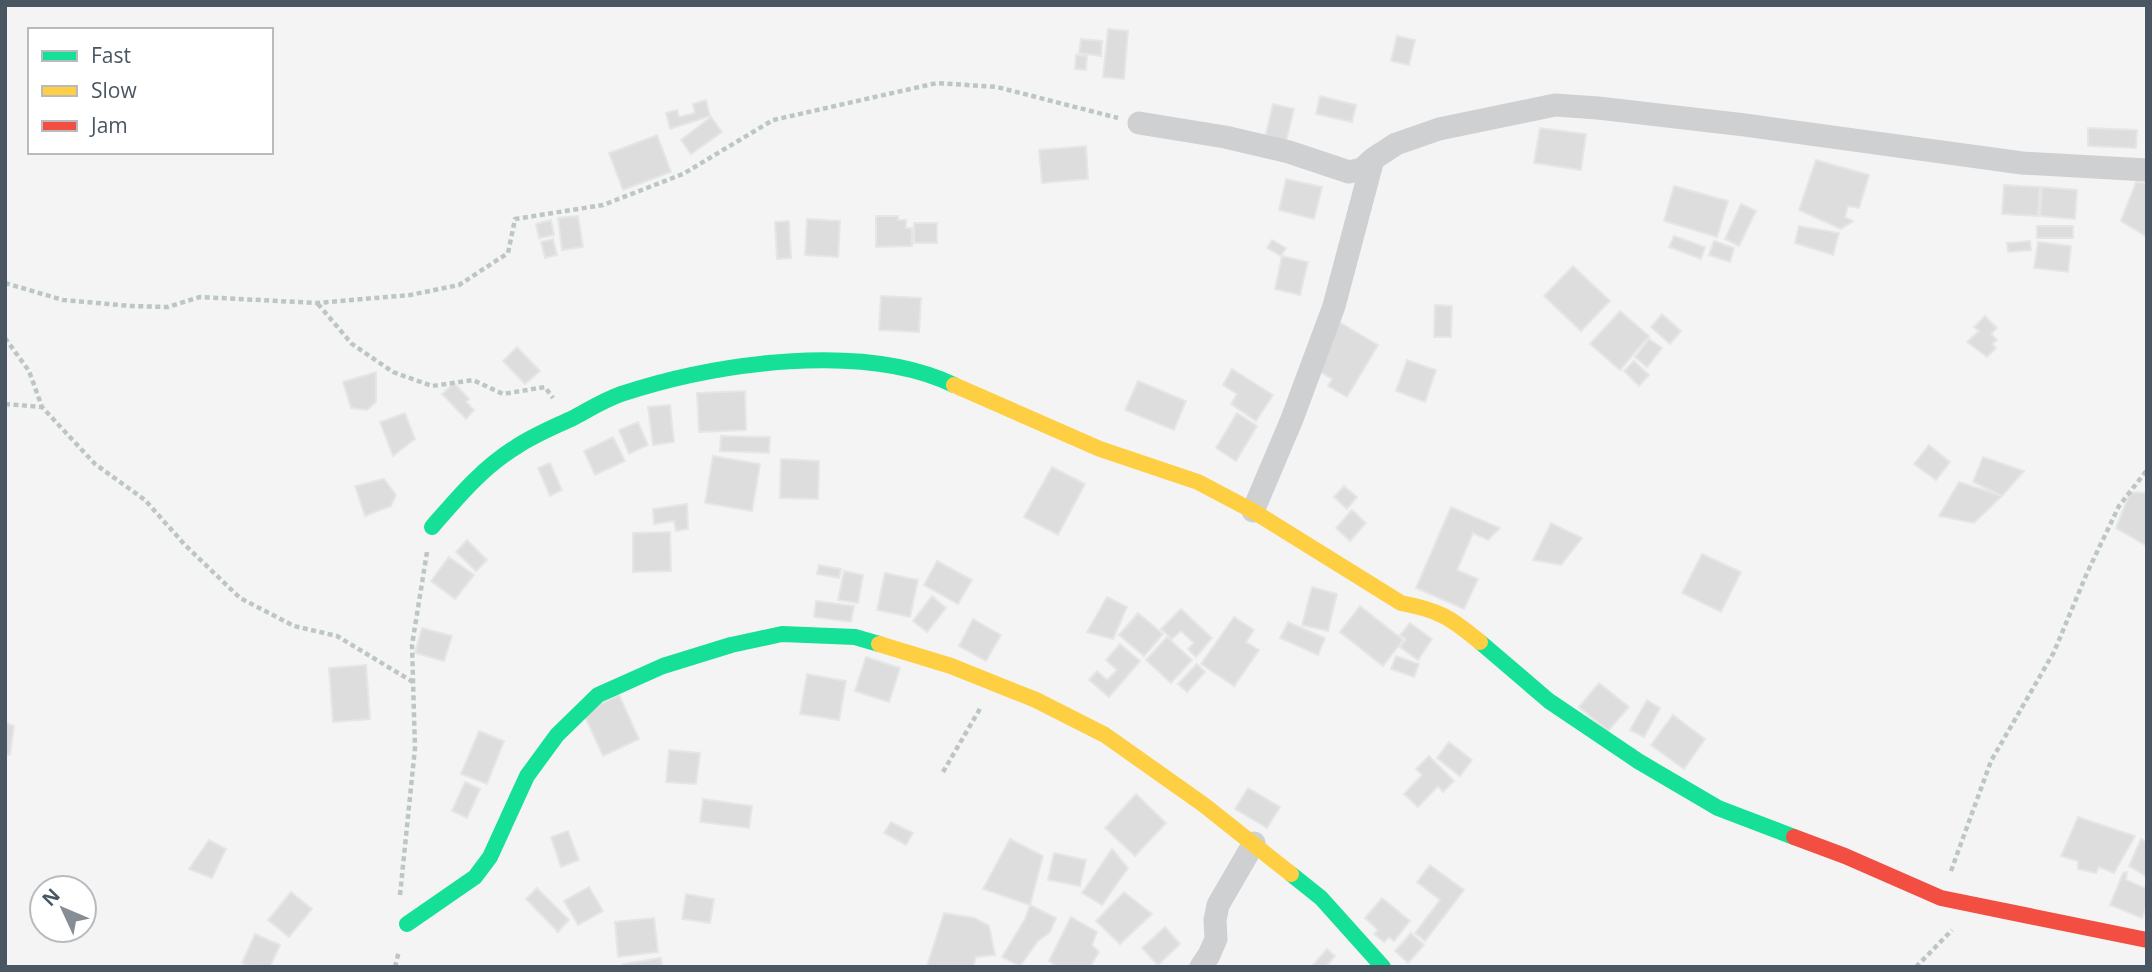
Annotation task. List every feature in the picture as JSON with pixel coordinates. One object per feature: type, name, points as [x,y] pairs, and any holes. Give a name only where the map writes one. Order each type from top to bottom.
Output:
[{"type":"street","points":[[1139,123],[1225,137],[1289,152],[1349,172],[1362,169],[1396,144],[1439,129],[1555,105],[1745,125],[2022,163],[2147,170]]},
{"type":"street","points":[[1253,511],[1292,419],[1334,306],[1373,159]]},
{"type":"street","points":[[432,527],[476,476],[517,446],[618,395],[675,379],[761,364],[823,360],[870,362],[936,376],[998,406],[1100,449],[1198,482],[1253,511],[1401,603],[1428,608],[1452,619],[1549,701],[1638,761],[1718,808],[1845,856],[1941,898],[2147,940]]},
{"type":"street","points":[[407,924],[475,877],[491,856],[527,776],[557,735],[598,695],[663,666],[731,645],[782,634],[855,637],[996,683],[1105,735],[1254,843],[1321,898],[1383,967]]},
{"type":"street","points":[[1201,967],[1216,939],[1214,920],[1217,905],[1254,843]]},
{"type":"path","points":[[5,283],[63,300],[131,306],[168,307],[200,297],[317,303],[410,295],[459,285],[508,253],[515,219],[603,205],[683,174],[773,120],[937,83],[997,87],[1139,123]]},
{"type":"path","points":[[317,303],[352,344],[393,372],[432,386],[473,380],[503,394],[545,387],[568,422]]},
{"type":"path","points":[[5,338],[29,370],[42,407],[95,464],[145,499],[185,545],[240,598],[294,626],[337,636],[413,682]]},
{"type":"path","points":[[5,404],[42,407]]},
{"type":"path","points":[[1941,898],[1991,761],[2054,652],[2119,506],[2147,470]]},
{"type":"path","points":[[395,967],[407,924],[399,900],[415,748],[412,645],[432,527]]},
{"type":"path","points":[[943,772],[996,683]]},
{"type":"path","points":[[1916,967],[1974,905]]},
{"type":"building","points":[[1108,29],[1128,31],[1124,79],[1103,77]]},
{"type":"building","points":[[1397,36],[1415,40],[1409,65],[1391,61]]},
{"type":"building","points":[[1081,39],[1102,41],[1101,56],[1079,53]]},
{"type":"building","points":[[1076,55],[1087,56],[1086,70],[1075,69]]},
{"type":"building","points":[[1320,96],[1356,105],[1352,122],[1316,114]]},
{"type":"building","points":[[706,100],[710,116],[670,129],[666,113],[677,110],[679,117],[695,113],[693,104]]},
{"type":"building","points":[[1273,104],[1294,109],[1286,142],[1265,138]]},
{"type":"building","points":[[711,117],[722,132],[691,154],[681,140]]},
{"type":"building","points":[[1540,128],[1586,134],[1581,170],[1534,163]]},
{"type":"building","points":[[2088,128],[2137,130],[2136,148],[2088,146]]},
{"type":"building","points":[[657,135],[671,172],[623,190],[609,153]]},
{"type":"building","points":[[1086,146],[1088,179],[1042,183],[1039,150]]},
{"type":"building","points":[[1816,160],[1869,175],[1859,208],[1848,206],[1845,217],[1853,221],[1841,229],[1799,210]]},
{"type":"building","points":[[1286,179],[1322,187],[1314,219],[1279,210]]},
{"type":"building","points":[[2136,182],[2147,183],[2147,237],[2121,221]]},
{"type":"building","points":[[2004,185],[2040,187],[2038,216],[2002,214]]},
{"type":"building","points":[[1674,186],[1728,201],[1717,237],[1664,221]]},
{"type":"building","points":[[2042,187],[2077,190],[2075,219],[2040,216]]},
{"type":"building","points":[[1741,204],[1756,211],[1739,246],[1725,239]]},
{"type":"building","points":[[578,216],[583,247],[562,250],[558,218]]},
{"type":"building","points":[[876,216],[898,216],[898,220],[906,220],[906,228],[912,228],[912,246],[876,247]]},
{"type":"building","points":[[807,219],[840,221],[838,257],[805,255]]},
{"type":"building","points":[[551,220],[554,235],[539,238],[536,224]]},
{"type":"building","points":[[789,221],[791,258],[777,259],[775,222]]},
{"type":"building","points":[[914,223],[937,223],[937,243],[914,243]]},
{"type":"building","points":[[1799,226],[1839,233],[1833,255],[1795,243]]},
{"type":"building","points":[[2037,226],[2073,226],[2073,238],[2037,238]]},
{"type":"building","points":[[1674,236],[1705,247],[1701,259],[1669,247]]},
{"type":"building","points":[[553,239],[557,255],[545,258],[541,242]]},
{"type":"building","points":[[1272,240],[1286,248],[1281,256],[1267,248]]},
{"type":"building","points":[[1714,241],[1734,248],[1730,262],[1709,255]]},
{"type":"building","points":[[2030,241],[2031,250],[2008,252],[2007,243]]},
{"type":"building","points":[[2038,242],[2071,246],[2068,272],[2034,268]]},
{"type":"building","points":[[1282,256],[1308,262],[1300,295],[1275,289]]},
{"type":"building","points":[[1573,266],[1610,301],[1581,331],[1544,296]]},
{"type":"building","points":[[881,296],[921,298],[919,332],[879,330]]},
{"type":"building","points":[[1435,305],[1452,306],[1451,337],[1434,337]]},
{"type":"building","points":[[1620,311],[1649,336],[1620,370],[1590,344]]},
{"type":"building","points":[[1662,314],[1681,331],[1670,344],[1651,327]]},
{"type":"building","points":[[1985,316],[1997,328],[1991,334],[1997,340],[1992,344],[1996,348],[1987,357],[1967,342],[1979,331],[1974,327]]},
{"type":"building","points":[[1339,322],[1378,345],[1347,397],[1328,386],[1332,379],[1312,367]]},
{"type":"building","points":[[1649,339],[1662,348],[1647,367],[1635,357]]},
{"type":"building","points":[[517,347],[540,371],[525,384],[503,361]]},
{"type":"building","points":[[1407,360],[1436,370],[1425,402],[1396,391]]},
{"type":"building","points":[[1634,361],[1649,375],[1639,386],[1624,371]]},
{"type":"building","points":[[1232,369],[1273,395],[1256,421],[1231,404],[1237,394],[1223,385]]},
{"type":"building","points":[[376,372],[376,402],[367,410],[351,408],[343,382]]},
{"type":"building","points":[[1138,381],[1186,401],[1174,430],[1125,410]]},
{"type":"building","points":[[454,383],[469,399],[466,402],[474,410],[466,419],[442,394]]},
{"type":"building","points":[[745,391],[746,430],[699,432],[697,393]]},
{"type":"building","points":[[670,405],[674,442],[653,445],[648,407]]},
{"type":"building","points":[[405,413],[415,439],[393,456],[380,422]]},
{"type":"building","points":[[1237,413],[1257,426],[1236,461],[1216,448]]},
{"type":"building","points":[[638,422],[648,445],[629,454],[619,430]]},
{"type":"building","points":[[721,436],[770,437],[769,453],[720,451]]},
{"type":"building","points":[[613,437],[625,461],[595,475],[584,451]]},
{"type":"building","points":[[1929,445],[1950,462],[1936,480],[1914,464]]},
{"type":"building","points":[[713,456],[760,464],[752,511],[705,503]]},
{"type":"building","points":[[1983,457],[2024,471],[2002,496],[1973,482]]},
{"type":"building","points":[[781,459],[819,461],[818,499],[780,498]]},
{"type":"building","points":[[550,463],[562,490],[550,496],[538,468]]},
{"type":"building","points":[[1052,467],[1085,484],[1058,535],[1024,517]]},
{"type":"building","points":[[384,479],[396,495],[391,506],[365,516],[355,486]]},
{"type":"building","points":[[1959,482],[2002,496],[1974,523],[1939,516]]},
{"type":"building","points":[[1344,486],[1357,497],[1347,509],[1334,497]]},
{"type":"building","points":[[2130,492],[2147,493],[2147,546],[2116,528]]},
{"type":"building","points":[[687,504],[688,529],[676,531],[674,521],[654,524],[653,509]]},
{"type":"building","points":[[1451,507],[1500,528],[1488,540],[1473,533],[1457,570],[1478,579],[1464,609],[1416,588]]},
{"type":"building","points":[[1352,510],[1366,523],[1350,541],[1336,528]]},
{"type":"building","points":[[1551,523],[1582,538],[1561,565],[1533,560]]},
{"type":"building","points":[[670,532],[671,571],[633,572],[633,533]]},
{"type":"building","points":[[467,540],[487,560],[476,571],[456,552]]},
{"type":"building","points":[[1702,554],[1741,572],[1721,612],[1682,593]]},
{"type":"building","points":[[449,557],[474,575],[455,599],[431,581]]},
{"type":"building","points":[[937,561],[972,580],[958,604],[924,585]]},
{"type":"building","points":[[819,565],[841,569],[839,578],[817,574]]},
{"type":"building","points":[[844,571],[863,575],[858,603],[838,600]]},
{"type":"building","points":[[885,573],[918,580],[910,617],[877,610]]},
{"type":"building","points":[[1312,587],[1337,594],[1328,631],[1302,625]]},
{"type":"building","points":[[932,596],[946,608],[927,632],[913,621]]},
{"type":"building","points":[[1107,597],[1127,607],[1113,639],[1087,632]]},
{"type":"building","points":[[816,601],[854,606],[851,622],[814,617]]},
{"type":"building","points":[[1360,606],[1403,640],[1383,666],[1340,632]]},
{"type":"building","points":[[1181,609],[1212,638],[1196,657],[1188,649],[1194,643],[1181,631],[1172,639],[1161,629]]},
{"type":"building","points":[[1138,613],[1163,634],[1144,656],[1119,635]]},
{"type":"building","points":[[1234,617],[1254,630],[1246,642],[1259,650],[1234,686],[1201,664]]},
{"type":"building","points":[[973,619],[1001,635],[986,661],[959,646]]},
{"type":"building","points":[[1288,622],[1325,638],[1318,655],[1280,638]]},
{"type":"building","points":[[1410,623],[1432,639],[1418,660],[1400,647],[1406,639],[1400,635]]},
{"type":"building","points":[[422,628],[452,636],[444,661],[415,653]]},
{"type":"building","points":[[1167,637],[1192,660],[1171,683],[1146,660]]},
{"type":"building","points":[[1120,644],[1140,661],[1109,697],[1089,680],[1097,671],[1107,680],[1117,670],[1106,660]]},
{"type":"building","points":[[1396,656],[1419,664],[1414,677],[1391,669]]},
{"type":"building","points":[[866,657],[900,668],[889,702],[855,691]]},
{"type":"building","points":[[1197,664],[1205,672],[1187,692],[1178,684]]},
{"type":"building","points":[[366,665],[370,719],[333,722],[329,668]]},
{"type":"building","points":[[807,674],[846,681],[839,720],[800,714]]},
{"type":"building","points":[[1599,683],[1629,707],[1608,731],[1579,707]]},
{"type":"building","points":[[619,695],[639,739],[603,756],[583,712]]},
{"type":"building","points":[[1647,700],[1660,708],[1644,737],[1630,730]]},
{"type":"building","points":[[1673,715],[1705,739],[1684,769],[1651,745]]},
{"type":"building","points":[[5,722],[14,726],[10,755],[5,754]]},
{"type":"building","points":[[479,731],[504,741],[487,784],[461,774]]},
{"type":"building","points":[[1449,742],[1472,760],[1460,776],[1437,758]]},
{"type":"building","points":[[669,750],[700,753],[696,784],[666,782]]},
{"type":"building","points":[[1429,756],[1454,781],[1443,792],[1438,786],[1418,807],[1404,794],[1422,775],[1416,769]]},
{"type":"building","points":[[465,782],[480,789],[467,818],[452,811]]},
{"type":"building","points":[[1248,788],[1280,807],[1267,828],[1235,809]]},
{"type":"building","points":[[1136,794],[1166,823],[1135,856],[1105,828]]},
{"type":"building","points":[[703,799],[752,806],[749,828],[700,822]]},
{"type":"building","points":[[2078,817],[2135,836],[2114,873],[2099,867],[2096,873],[2078,869],[2078,861],[2061,856]]},
{"type":"building","points":[[891,822],[913,833],[906,845],[884,833]]},
{"type":"building","points":[[568,831],[579,860],[561,867],[551,837]]},
{"type":"building","points":[[1010,839],[1043,856],[1030,905],[983,889]]},
{"type":"building","points":[[2141,839],[2147,842],[2147,877],[2129,866]]},
{"type":"building","points":[[209,840],[226,849],[212,878],[189,869]]},
{"type":"building","points":[[1112,849],[1128,868],[1102,905],[1082,893]]},
{"type":"building","points":[[1054,853],[1086,860],[1080,886],[1048,880]]},
{"type":"building","points":[[1430,865],[1464,890],[1425,941],[1415,933],[1440,900],[1417,882]]},
{"type":"building","points":[[2127,872],[2126,880],[2147,889],[2147,905],[2142,918],[2110,905],[2123,873]]},
{"type":"building","points":[[589,887],[603,911],[578,925],[564,901]]},
{"type":"building","points":[[537,888],[569,920],[558,932],[526,899]]},
{"type":"building","points":[[291,892],[312,909],[289,937],[268,920]]},
{"type":"building","points":[[1124,892],[1152,914],[1120,944],[1096,921]]},
{"type":"building","points":[[686,894],[714,899],[710,923],[682,919]]},
{"type":"building","points":[[1382,898],[1410,921],[1394,941],[1389,937],[1384,942],[1374,934],[1378,930],[1365,918]]},
{"type":"building","points":[[1030,905],[1056,918],[1050,932],[1038,941],[1020,966],[1002,957],[1025,919]]},
{"type":"building","points":[[944,913],[975,918],[989,926],[995,955],[976,957],[973,967],[927,966]]},
{"type":"building","points":[[1071,917],[1097,932],[1092,945],[1099,952],[1090,967],[1058,967],[1049,961]]},
{"type":"building","points":[[654,918],[658,952],[618,957],[615,922]]},
{"type":"building","points":[[1165,927],[1180,944],[1158,965],[1142,948]]},
{"type":"building","points":[[1411,933],[1424,945],[1408,963],[1395,951]]},
{"type":"building","points":[[255,934],[280,945],[270,967],[251,967],[242,963]]},
{"type":"building","points":[[1327,949],[1335,956],[1326,967],[1311,967]]},
{"type":"building","points":[[661,958],[662,967],[624,967],[623,964]]},
{"type":"traffic: fast","points":[[432,527],[481,474],[516,447],[608,399],[659,383],[744,366],[833,360],[877,363],[917,371],[954,385]]},
{"type":"traffic: fast","points":[[407,924],[475,877],[490,857],[527,776],[557,735],[598,695],[663,666],[731,645],[782,634],[855,637],[879,644]]},
{"type":"traffic: fast","points":[[1480,642],[1549,701],[1638,761],[1718,808],[1794,837]]},
{"type":"traffic: fast","points":[[1291,874],[1321,898],[1383,967]]},
{"type":"traffic: slow","points":[[954,385],[1100,449],[1198,482],[1253,511],[1401,603],[1444,616],[1480,642]]},
{"type":"traffic: slow","points":[[879,644],[951,666],[1036,700],[1105,735],[1204,805],[1291,874]]},
{"type":"traffic: jam","points":[[1794,837],[1941,898],[2147,940]]}]
